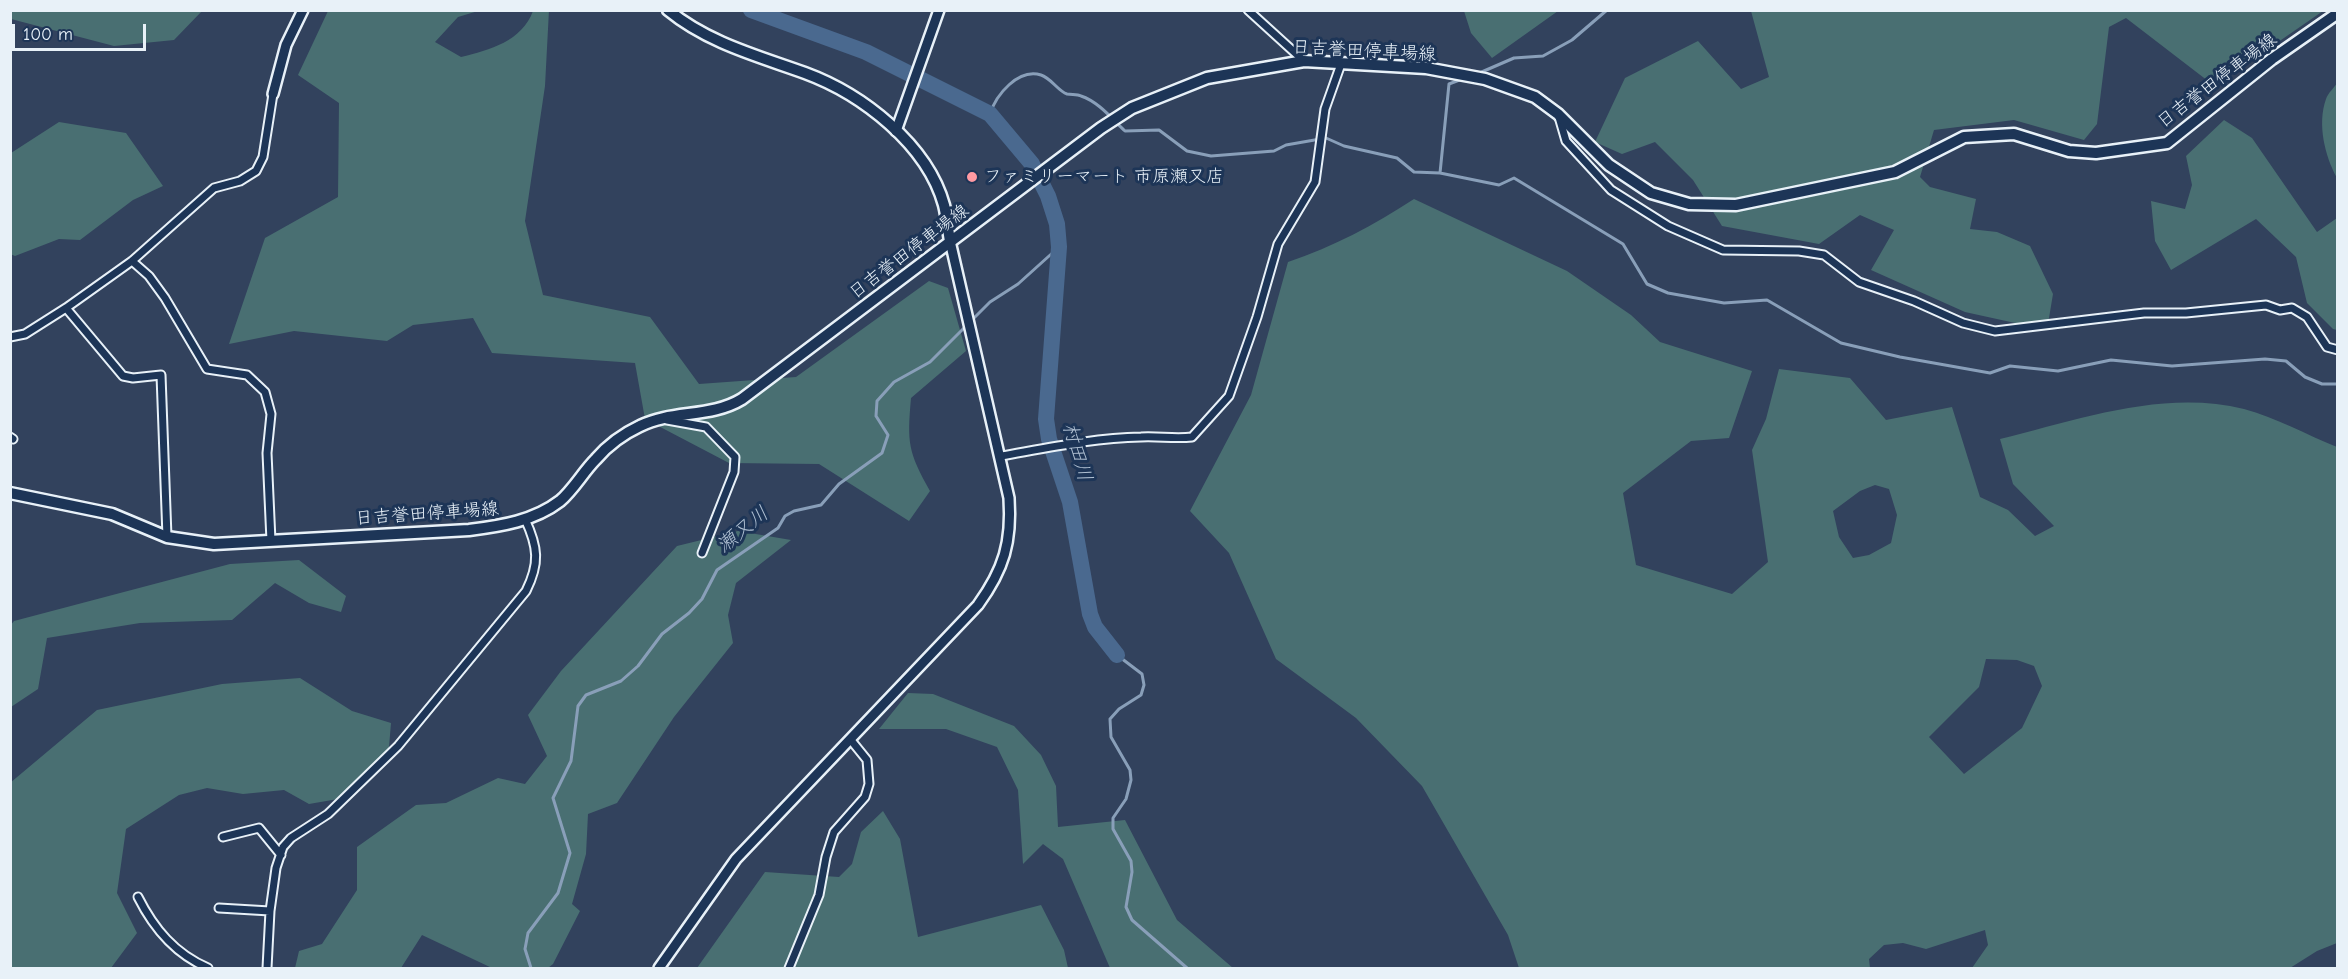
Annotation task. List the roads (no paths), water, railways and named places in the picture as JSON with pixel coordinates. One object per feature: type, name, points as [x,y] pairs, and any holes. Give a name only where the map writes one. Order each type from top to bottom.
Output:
[{"type":"main road","points":[[668,10],[688,25],[724,44],[833,84],[865,102],[896,131],[936,186],[944,205],[950,242]]},
{"type":"main road","name":"日吉誉田停車場線","points":[[10,493],[112,514],[167,537],[214,544],[469,530],[506,525],[525,519],[559,501],[617,439],[660,418],[732,405],[1066,153],[1132,108],[1169,91],[1207,78],[1304,61],[1426,68],[1485,79],[1534,97],[1558,114],[1609,165],[1651,193],[1689,204],[1736,205],[1895,172],[1964,137],[2014,134],[2069,151],[2096,153],[2167,143],[2272,59],[2337,13]]},
{"type":"street","points":[[10,337],[25,334],[132,261],[214,188],[240,181],[256,171],[263,158],[273,94],[286,45],[303,10]]},
{"type":"street","points":[[896,131],[939,10]]},
{"type":"street","points":[[1248,10],[1304,61]]},
{"type":"street","points":[[1001,456],[1084,442],[1142,437],[1171,439],[1192,437],[1229,396],[1257,317],[1278,244],[1315,182],[1325,109],[1341,64]]},
{"type":"street","points":[[1558,114],[1566,141],[1597,176],[1611,190],[1668,226],[1723,250],[1799,251],[1824,255],[1859,282],[1963,323],[1995,331],[2144,313],[2186,313],[2266,305],[2280,310],[2292,308],[2307,316],[2327,347],[2337,350]]},
{"type":"street","points":[[659,969],[736,859],[978,605],[993,584],[1010,535],[1009,498],[972,327],[950,242]]},
{"type":"street","points":[[132,261],[149,276],[165,298],[207,369],[247,375],[265,392],[270,414],[267,453],[271,541]]},
{"type":"street","points":[[66,308],[123,376],[133,378],[161,375],[167,537]]},
{"type":"street","points":[[660,418],[706,428],[735,458],[734,472],[702,553]]},
{"type":"street","points":[[267,969],[270,911],[280,855],[291,838],[328,814],[398,746],[526,591],[535,573],[537,553],[525,519]]},
{"type":"street","points":[[789,969],[819,895],[826,857],[834,832],[865,797],[869,784],[867,760],[850,740]]},
{"type":"street","points":[[223,837],[259,828],[280,855]]},
{"type":"street","points":[[138,897],[155,927],[168,942],[208,969]]},
{"type":"street","points":[[219,908],[270,911]]},
{"type":"waterway","name":"瀬又川","points":[[751,10],[866,52],[990,114],[1032,164],[1048,196],[1057,224],[1059,247],[1046,419],[1049,439],[1070,502],[1090,614],[1095,627],[1117,655]]},
{"type":"waterway","points":[[1477,74],[1514,58],[1543,56],[1572,40],[1607,10]]},
{"type":"waterway","points":[[990,114],[997,99],[1016,79],[1024,75],[1041,75],[1067,94],[1079,95],[1094,102],[1125,131],[1159,130],[1187,151],[1211,156],[1274,151],[1286,145],[1326,138],[1344,146],[1397,158],[1414,172],[1440,173],[1499,185],[1514,178],[1623,244],[1647,284],[1668,293],[1724,303],[1767,300],[1841,343],[1900,357],[1990,373],[2010,366],[2058,371],[2111,360],[2172,366],[2265,359],[2286,361],[2305,377],[2322,384],[2338,384]]},
{"type":"waterway","points":[[1440,173],[1449,84],[1462,79]]},
{"type":"waterway","name":"瀬又川","points":[[531,968],[525,949],[528,933],[558,893],[570,853],[553,798],[571,761],[578,706],[586,695],[621,681],[638,666],[662,634],[689,613],[702,599],[717,570],[778,528],[785,516],[794,511],[821,505],[839,484],[882,453],[888,435],[876,416],[877,401],[894,382],[930,362],[990,302],[1018,284],[1059,247]]},
{"type":"waterway","name":"村田川","points":[[1117,655],[1142,674],[1144,685],[1141,695],[1119,709],[1110,719],[1111,737],[1130,770],[1131,780],[1126,799],[1113,818],[1113,829],[1131,861],[1132,872],[1126,907],[1132,920],[1187,968]]},
{"type":"place","name":"ファミリーマート 市原瀬又店","points":[[972,177]]}]
